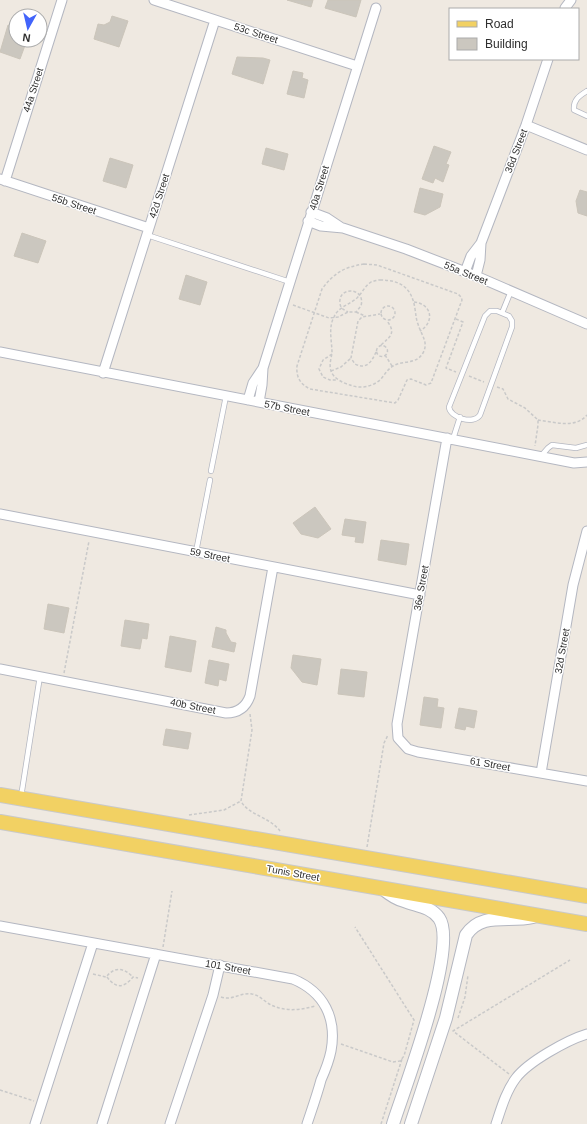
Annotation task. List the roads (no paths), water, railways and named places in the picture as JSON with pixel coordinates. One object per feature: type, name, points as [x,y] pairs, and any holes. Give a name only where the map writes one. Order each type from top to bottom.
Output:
[{"type":"main road","points":[[0,795],[587,896]]},
{"type":"main road","name":"Tunis Street","points":[[0,822],[587,924]]},
{"type":"street","name":"44a Street","points":[[2,180],[62,0]]},
{"type":"street","name":"53c Street","points":[[154,0],[357,66]]},
{"type":"street","points":[[565,6],[571,0]]},
{"type":"street","name":"40a Street","points":[[248,400],[253,383],[262,368],[376,8]]},
{"type":"street","name":"42d Street","points":[[103,373],[215,20]]},
{"type":"street","name":"36d Street","points":[[465,272],[471,256],[481,243],[526,125],[548,60]]},
{"type":"street","points":[[526,125],[587,150]]},
{"type":"street","name":"55b Street","points":[[2,180],[148,232]]},
{"type":"street","name":"55a Street","points":[[312,212],[327,218],[343,228],[476,276],[587,324]]},
{"type":"street","name":"55a Street","points":[[308,221],[328,227],[343,228]]},
{"type":"street","name":"36d Street","points":[[476,276],[480,260],[481,243]]},
{"type":"street","name":"57b Street","points":[[0,352],[541,456],[574,463],[587,470]]},
{"type":"street","name":"40a Street","points":[[259,402],[262,385],[262,368]]},
{"type":"street","name":"36e Street","points":[[398,738],[397,724],[450,439]]},
{"type":"street","name":"57b Street","points":[[574,463],[587,462]]},
{"type":"street","name":"59 Street","points":[[0,514],[420,595]]},
{"type":"street","name":"32d Street","points":[[541,773],[573,585],[587,531]]},
{"type":"street","name":"40b Street","points":[[0,668],[226,713],[239,710],[246,704],[250,696],[272,567]]},
{"type":"street","name":"61 Street","points":[[398,738],[404,746],[413,751],[587,780]]},
{"type":"street","points":[[383,889],[402,901],[421,906],[431,911],[442,923],[443,930],[443,951],[434,993],[420,1044],[393,1124]]},
{"type":"street","points":[[411,1124],[446,1018],[466,935],[475,925],[489,919],[517,919],[538,915]]},
{"type":"street","name":"101 Street","points":[[0,926],[294,979],[308,986],[324,1003],[331,1019],[332,1041],[330,1052],[307,1124]]},
{"type":"street","points":[[35,1124],[93,943]]},
{"type":"street","points":[[102,1124],[148,979],[159,954]]},
{"type":"street","points":[[170,1124],[213,994],[220,965]]},
{"type":"street","points":[[496,1124],[509,1090],[516,1078],[531,1065],[559,1046],[587,1034]]},
{"type":"lane","points":[[587,91],[577,98],[574,104],[574,110],[587,116]]},
{"type":"lane","points":[[148,232],[290,282]]},
{"type":"lane","points":[[502,313],[511,291]]},
{"type":"lane","points":[[490,311],[502,313],[511,318],[512,327],[480,415],[475,420],[472,420],[451,413],[449,411],[450,404],[485,316],[490,311]]},
{"type":"lane","points":[[212,471],[226,396]]},
{"type":"lane","points":[[450,439],[460,417]]},
{"type":"lane","points":[[541,456],[552,445],[576,448],[587,445]]},
{"type":"lane","points":[[196,552],[210,480]]},
{"type":"lane","points":[[21,799],[40,676]]}]
